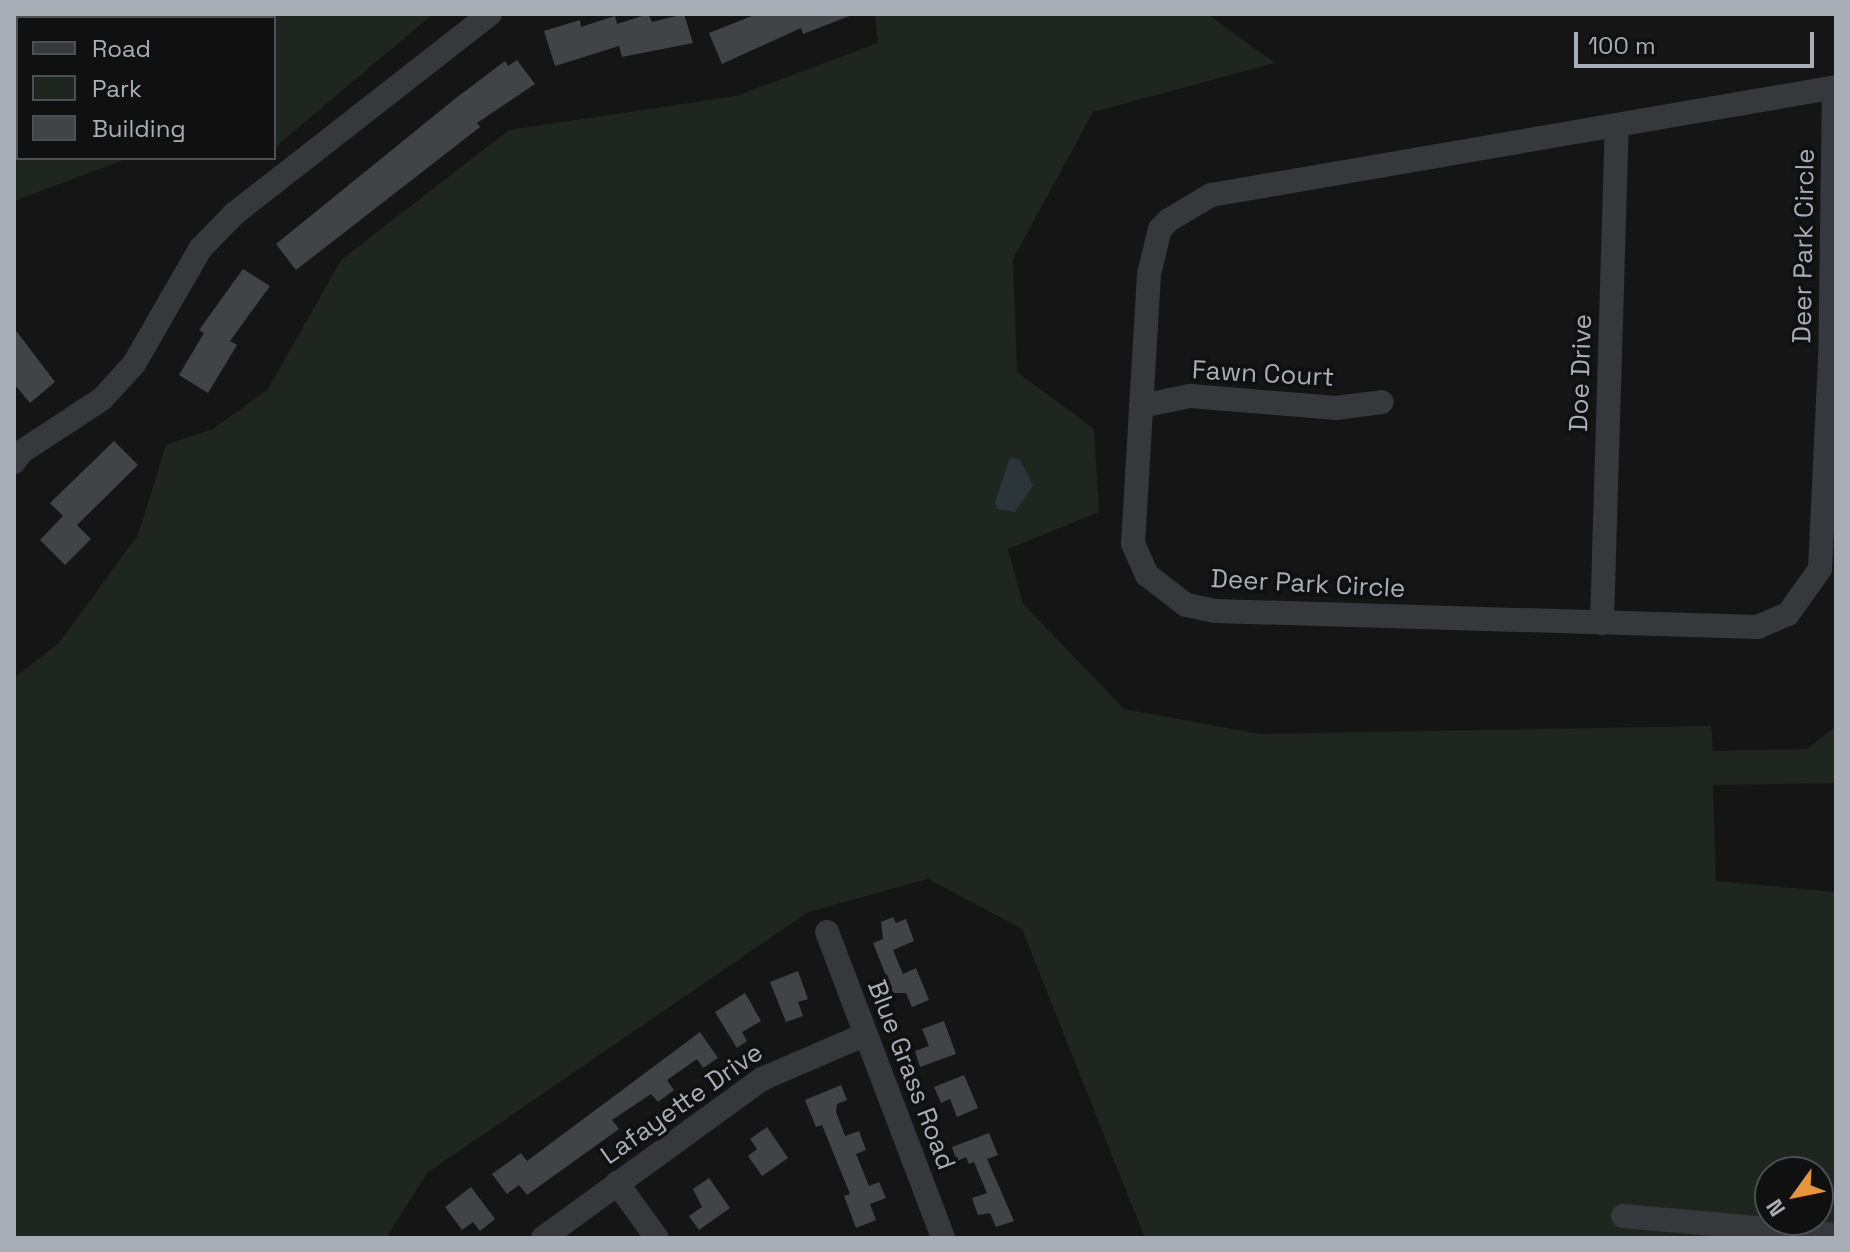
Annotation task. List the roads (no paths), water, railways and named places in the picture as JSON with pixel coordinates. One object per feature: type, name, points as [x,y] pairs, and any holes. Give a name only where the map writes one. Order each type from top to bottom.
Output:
[{"type":"street","points":[[16,453],[102,399],[134,364],[200,249],[234,214],[490,14]]},
{"type":"street","name":"Deer Park Circle","points":[[1835,87],[1830,358],[1816,578],[1788,614],[1758,627],[1215,611],[1186,605],[1147,575],[1133,544],[1153,249],[1160,229],[1197,201],[1835,87]]},
{"type":"street","name":"Doe Drive","points":[[1602,623],[1617,125]]},
{"type":"street","name":"Fawn Court","points":[[1141,406],[1190,396],[1336,408],[1382,402]]},
{"type":"street","name":"Blue Grass Road","points":[[827,932],[943,1238]]},
{"type":"street","name":"Lafayette Drive","points":[[543,1238],[762,1079],[864,1035]]},
{"type":"street","points":[[617,1183],[657,1238]]},
{"type":"street","points":[[1623,1216],[1836,1235]]}]
